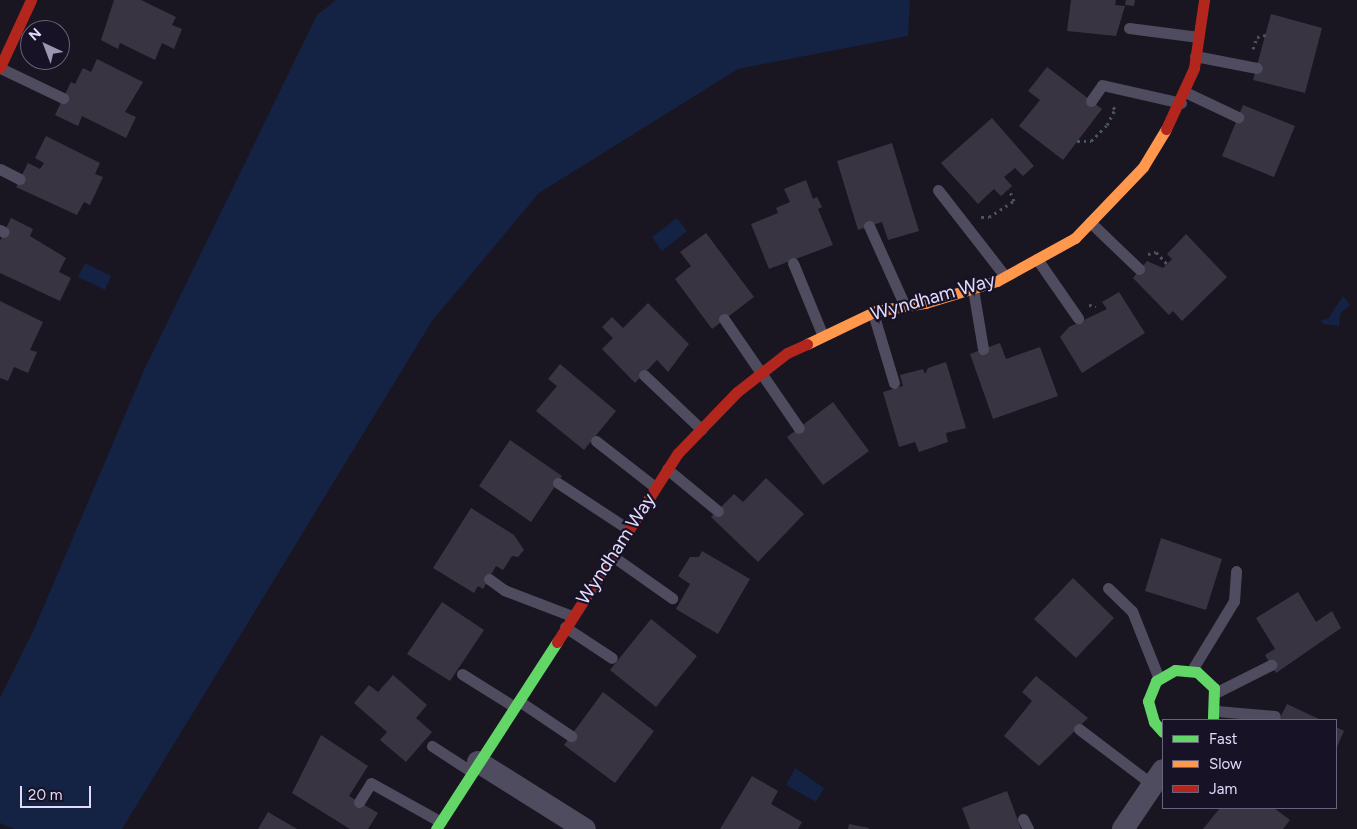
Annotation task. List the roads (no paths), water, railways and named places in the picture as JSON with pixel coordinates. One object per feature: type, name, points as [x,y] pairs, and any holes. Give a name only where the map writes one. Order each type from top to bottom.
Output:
[{"type":"street","points":[[1,65],[31,0]]},
{"type":"street","name":"Wyndham Way","points":[[438,826],[655,487],[667,469],[701,429],[762,373],[787,353],[873,313],[972,288],[1005,276],[1075,238],[1143,167],[1183,98],[1195,56],[1204,0]]},
{"type":"street","points":[[1162,731],[1149,712],[1151,690],[1159,678],[1175,670],[1192,670],[1207,678],[1216,692],[1215,716]]},
{"type":"street","points":[[475,767],[561,823],[585,829]]},
{"type":"street","points":[[1129,827],[1158,777]]},
{"type":"lane","points":[[1129,28],[1198,38]]},
{"type":"lane","points":[[1195,56],[1256,68]]},
{"type":"lane","points":[[1,65],[63,98]]},
{"type":"lane","points":[[1091,101],[1102,85],[1183,98],[1238,117]]},
{"type":"lane","points":[[0,169],[20,179]]},
{"type":"lane","points":[[938,190],[1005,276]]},
{"type":"lane","points":[[1090,222],[1139,269]]},
{"type":"lane","points":[[869,226],[905,306]]},
{"type":"lane","points":[[1037,259],[1078,318]]},
{"type":"lane","points":[[793,263],[823,336]]},
{"type":"lane","points":[[972,288],[983,349]]},
{"type":"lane","points":[[873,313],[894,383]]},
{"type":"lane","points":[[724,319],[799,428]]},
{"type":"lane","points":[[644,375],[701,429]]},
{"type":"lane","points":[[596,441],[655,487]]},
{"type":"lane","points":[[667,469],[718,511]]},
{"type":"lane","points":[[558,483],[628,529]]},
{"type":"lane","points":[[611,555],[672,598]]},
{"type":"lane","points":[[1192,670],[1234,601],[1236,571]]},
{"type":"lane","points":[[489,579],[504,590],[572,616]]},
{"type":"lane","points":[[1108,588],[1132,611],[1159,678]]},
{"type":"lane","points":[[565,627],[612,658]]},
{"type":"lane","points":[[1216,692],[1271,665]]},
{"type":"lane","points":[[462,674],[571,736]]},
{"type":"lane","points":[[1215,716],[1274,716]]},
{"type":"lane","points":[[1079,729],[1158,777]]},
{"type":"lane","points":[[432,746],[475,767]]},
{"type":"lane","points":[[359,802],[371,783],[438,826]]},
{"type":"water","points":[[336,0],[910,0],[908,36],[738,69],[539,193],[432,321],[122,829],[14,829],[0,823],[0,698],[35,627],[144,370],[317,15]]},
{"type":"water","points":[[677,218],[687,231],[662,251],[652,237]]},
{"type":"water","points":[[85,263],[111,276],[105,290],[78,277]]},
{"type":"water","points":[[1343,296],[1350,305],[1340,314],[1339,326],[1323,324],[1321,320],[1328,319]]},
{"type":"water","points":[[795,768],[824,788],[816,802],[786,785]]}]
